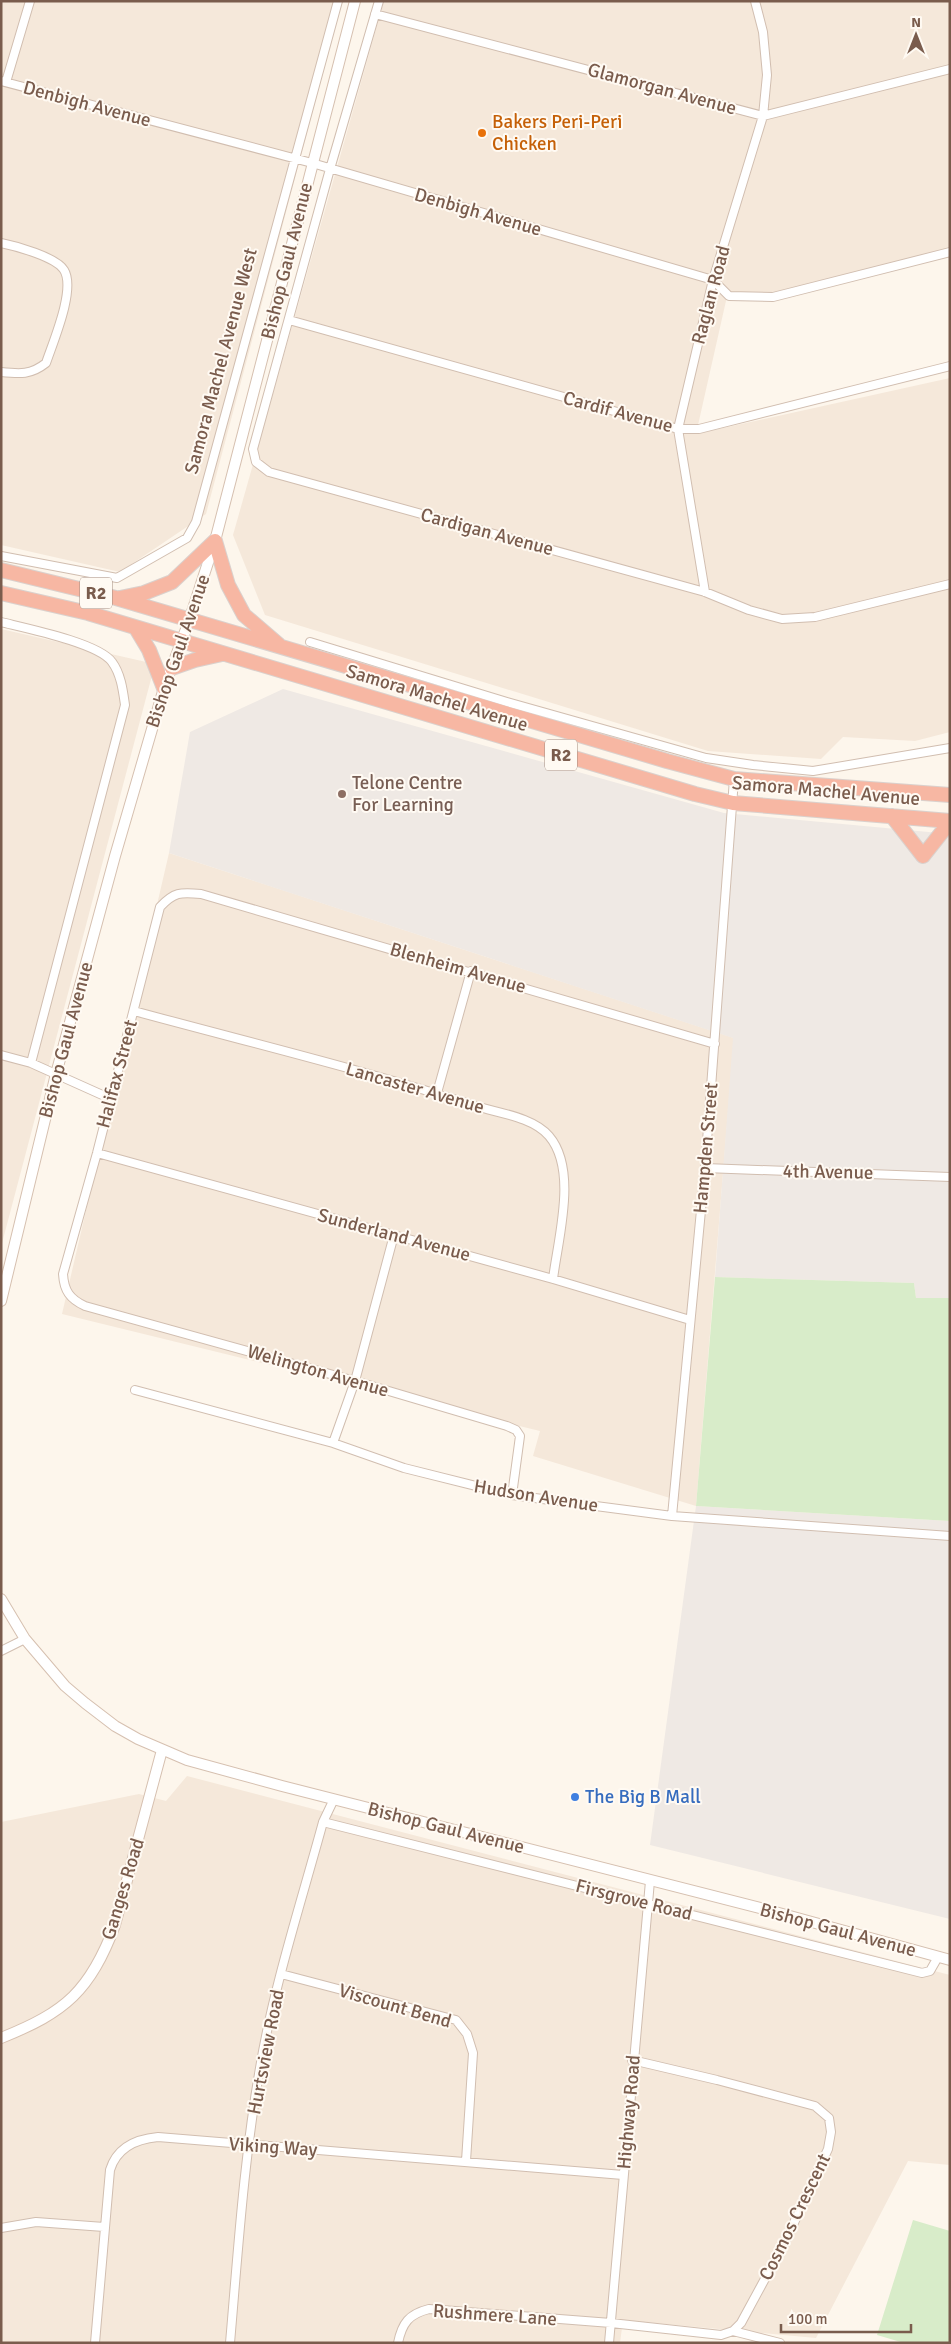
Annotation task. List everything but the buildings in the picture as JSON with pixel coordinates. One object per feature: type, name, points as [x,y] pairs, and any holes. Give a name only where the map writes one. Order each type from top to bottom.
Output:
[{"type":"highway","points":[[116,598],[144,594],[172,582],[215,541],[228,585],[244,614],[283,648]]},
{"type":"highway","name":"R2","points":[[1,570],[116,598],[189,621]]},
{"type":"highway","name":"R2","points":[[1,593],[66,607],[181,642]]},
{"type":"highway","name":"Samora Machel Avenue","points":[[189,621],[667,761],[734,778],[950,795]]},
{"type":"highway","points":[[137,630],[150,650],[164,688]]},
{"type":"highway","name":"Samora Machel Avenue","points":[[181,642],[579,761],[733,803],[950,821]]},
{"type":"highway","points":[[172,668],[195,660],[225,654]]},
{"type":"highway","points":[[892,816],[923,856],[950,821]]},
{"type":"main road","name":"Bishop Gaul Avenue","points":[[1,1301],[56,1074],[115,856],[164,688],[189,621],[215,541],[355,3]]},
{"type":"main road","name":"Bishop Gaul Avenue","points":[[1,1598],[25,1639],[65,1686],[98,1714],[138,1739],[187,1760],[768,1910],[950,1960]]},
{"type":"main road","name":"Ganges Road","points":[[1,2038],[48,2017],[67,2004],[91,1976],[108,1944],[115,1925],[162,1750]]},
{"type":"street","points":[[4,81],[30,1]]},
{"type":"street","name":"Samora Machel Avenue West","points":[[1,556],[118,578],[187,538],[196,522],[338,1]]},
{"type":"street","points":[[343,1],[355,3]]},
{"type":"street","name":"Bishop Gaul Avenue","points":[[269,472],[256,462],[253,449],[330,169],[379,1]]},
{"type":"street","name":"Raglan Road","points":[[705,592],[678,429],[713,280],[763,116],[767,75],[763,32],[755,1]]},
{"type":"street","name":"Glamorgan Avenue","points":[[375,14],[763,116],[950,69]]},
{"type":"street","name":"Denbigh Avenue","points":[[4,81],[312,163],[713,280],[728,296],[773,297],[950,252]]},
{"type":"street","points":[[1,243],[55,260],[65,270],[69,289],[46,363],[36,371],[24,375],[1,372]]},
{"type":"street","name":"Cardif Avenue","points":[[289,320],[678,429],[699,429],[950,366]]},
{"type":"street","name":"Cardigan Avenue","points":[[269,472],[705,592],[749,610],[782,619],[815,616],[950,584]]},
{"type":"street","name":"Bishop Gaul Avenue","points":[[1,622],[88,646],[112,660],[122,681],[125,706],[32,1063]]},
{"type":"street","points":[[310,642],[507,702],[706,758],[753,765],[813,770],[948,748]]},
{"type":"street","name":"Hampden Street","points":[[672,1516],[705,1168],[734,778]]},
{"type":"street","name":"Halifax Street","points":[[64,1286],[63,1274],[97,1153],[109,1098],[160,907],[170,896],[184,892],[201,894]]},
{"type":"street","name":"Blenheim Avenue","points":[[201,894],[471,971],[715,1044]]},
{"type":"street","points":[[437,1093],[471,971]]},
{"type":"street","name":"Lancaster Avenue","points":[[134,1010],[437,1093],[532,1123],[548,1135],[561,1158],[564,1173],[564,1192],[553,1279]]},
{"type":"street","points":[[1,1055],[32,1063],[109,1098]]},
{"type":"street","name":"Sunderland Avenue","points":[[97,1153],[394,1234],[690,1320]]},
{"type":"street","name":"4th Avenue","points":[[705,1168],[950,1177]]},
{"type":"street","points":[[333,1443],[356,1381],[394,1234]]},
{"type":"street","name":"Welington Avenue","points":[[64,1286],[75,1301],[85,1306],[356,1381],[516,1430],[520,1436],[520,1444],[512,1495]]},
{"type":"street","name":"Hudson Avenue","points":[[135,1390],[333,1443],[404,1468],[512,1495],[672,1516],[950,1536]]},
{"type":"street","points":[[1,1651],[25,1639]]},
{"type":"street","name":"Hurtsview Road","points":[[230,2343],[249,2145],[260,2067],[281,1974],[323,1822],[334,1799]]},
{"type":"street","name":"Firsgrove Road","points":[[323,1822],[922,1973],[930,1971],[938,1957]]},
{"type":"street","name":"Highway Road","points":[[609,2343],[632,2060],[650,1880]]},
{"type":"street","name":"Viscount Bend","points":[[281,1974],[456,2020],[467,2034],[473,2053],[466,2161]]},
{"type":"street","name":"Cosmos Crescent","points":[[632,2060],[815,2106],[829,2118],[831,2132],[828,2149],[786,2240],[741,2324],[732,2332]]},
{"type":"street","name":"Viking Way","points":[[95,2343],[110,2170],[114,2157],[121,2150],[145,2138],[158,2137],[624,2175]]},
{"type":"street","points":[[1,2228],[36,2222],[104,2227]]},
{"type":"street","name":"Rushmere Lane","points":[[398,2343],[401,2328],[406,2320],[415,2313],[429,2309],[611,2323]]},
{"type":"street","points":[[611,2323],[721,2335],[732,2332],[780,2343]]},
{"type":"shaded area","points":[[1,1],[342,1],[206,514],[120,572],[1,545]]},
{"type":"shaded area","points":[[384,1],[950,1],[950,256],[771,298],[728,292],[696,434],[950,378],[950,732],[915,741],[843,737],[821,759],[708,751],[265,615],[233,535]]},
{"type":"shaded area","points":[[1,629],[155,664],[1,1247]]},
{"type":"shaded area","points":[[283,689],[724,813],[950,834],[950,1298],[916,1298],[914,1283],[715,1277],[733,1038],[169,853],[190,732]]},
{"type":"shaded area","points":[[169,853],[734,1038],[696,1506],[533,1456],[540,1431],[62,1314]]},
{"type":"shaded area","points":[[696,1506],[950,1521],[950,1919],[650,1845]]},
{"type":"shaded area","points":[[187,1776],[950,1975],[950,2165],[908,2161],[816,2338],[623,2320],[620,2343],[1,2343],[1,1822],[139,1794],[166,1801]]},
{"type":"green space","points":[[715,1277],[914,1283],[916,1298],[950,1298],[950,1521],[696,1506]]},
{"type":"green space","points":[[913,2220],[950,2231],[950,2343],[904,2343],[877,2335]]},
{"type":"place","name":"Bakers Peri-Peri Chicken","points":[[482,133]]},
{"type":"place","name":"Telone Centre For Learning","points":[[342,794]]},
{"type":"place","name":"The Big B Mall","points":[[575,1797]]}]
